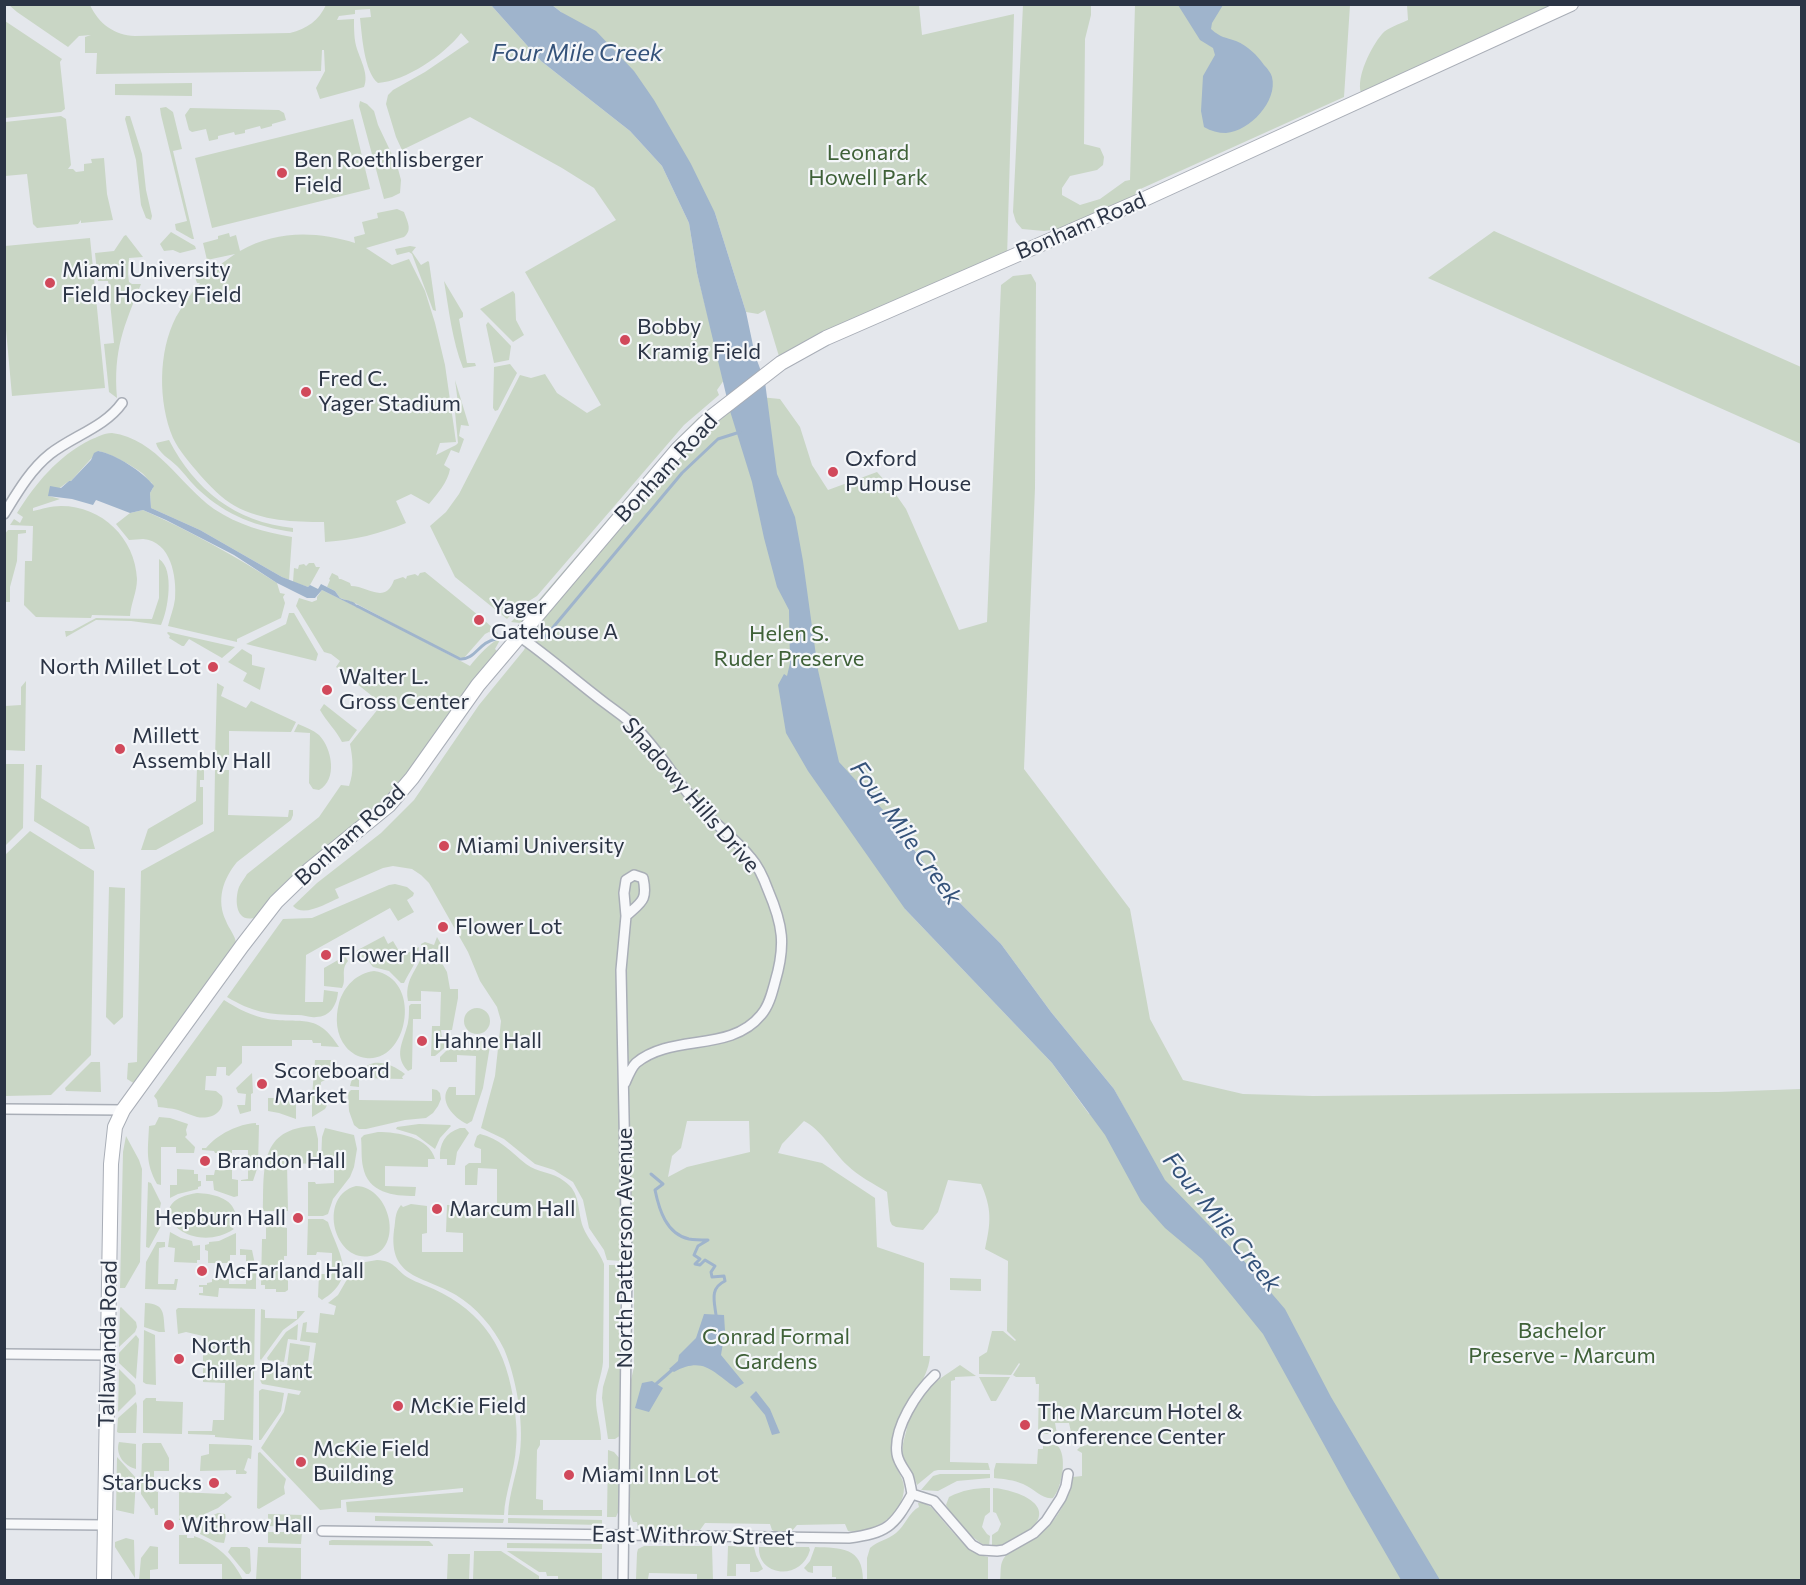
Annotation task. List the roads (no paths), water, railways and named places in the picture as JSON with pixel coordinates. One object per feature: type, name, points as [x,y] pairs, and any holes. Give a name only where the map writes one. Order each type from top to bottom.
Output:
[{"type":"street","name":"Bonham Road","points":[[123,1110],[276,902],[309,870],[389,805],[412,778],[478,685],[519,636],[678,449],[722,408],[781,363],[844,330],[1140,201],[1571,4]]},
{"type":"street","points":[[4,514],[22,485],[49,455],[104,421],[116,412],[122,403]]},
{"type":"street","name":"Shadowy Hills Drive","points":[[519,636],[640,731],[708,818],[752,859],[766,884],[779,918],[782,934],[779,969],[771,998],[762,1014],[752,1025],[733,1035],[662,1050],[642,1059],[632,1068],[624,1085]]},
{"type":"street","name":"North Patterson Avenue","points":[[623,1581],[627,1263],[621,970],[626,916]]},
{"type":"street","points":[[4,1108],[123,1110]]},
{"type":"street","name":"Tallawanda Road","points":[[105,1581],[111,1164],[115,1127],[123,1110]]},
{"type":"street","points":[[4,1354],[108,1355]]},
{"type":"street","points":[[935,1375],[915,1398],[901,1429],[897,1446],[899,1461],[907,1474],[912,1494],[934,1501],[972,1545],[981,1550],[1004,1550],[1034,1533],[1053,1511],[1066,1486],[1068,1474]]},
{"type":"street","name":"East Withrow Street","points":[[322,1531],[849,1538],[873,1535],[890,1525],[912,1494]]},
{"type":"street","points":[[4,1524],[105,1525]]},
{"type":"water","name":"Four Mile Creek","points":[[491,5],[552,5],[596,31],[634,71],[654,100],[691,164],[715,213],[746,312],[755,355],[765,382],[777,474],[795,517],[818,670],[839,762],[884,811],[939,882],[1001,944],[1051,1012],[1114,1089],[1165,1180],[1244,1261],[1285,1309],[1331,1397],[1440,1580],[1401,1580],[1263,1334],[1202,1259],[1165,1228],[1141,1201],[1105,1135],[1052,1063],[905,909],[808,771],[786,733],[778,685],[784,674],[787,676],[790,663],[789,610],[777,587],[752,482],[730,411],[697,273],[689,223],[662,166],[630,131],[541,61]]},
{"type":"water","points":[[1178,5],[1223,5],[1211,29],[1220,36],[1248,48],[1271,74],[1273,86],[1271,96],[1260,113],[1244,127],[1226,133],[1215,132],[1204,127],[1201,111],[1203,76],[1215,55],[1213,48],[1200,40]]},
{"type":"water","points":[[98,451],[121,460],[154,486],[150,493],[151,508],[200,530],[282,577],[318,589],[321,584],[335,591],[340,598],[355,603],[358,608],[322,590],[315,598],[307,598],[277,583],[234,555],[143,510],[130,513],[96,500],[93,505],[48,496],[50,486],[61,488],[71,481]]},
{"type":"water","points":[[704,1314],[724,1315],[725,1331],[721,1355],[744,1383],[736,1388],[714,1372],[700,1366],[684,1367],[674,1372],[669,1369],[696,1338]]},
{"type":"water","points":[[652,1381],[663,1388],[649,1412],[635,1408],[642,1383]]},
{"type":"water","points":[[756,1391],[770,1409],[780,1433],[772,1435],[765,1415],[750,1397]]},
{"type":"waterway","points":[[545,637],[682,473],[718,439],[740,432]]},
{"type":"waterway","points":[[357,606],[460,659],[470,657],[485,644],[496,639]]},
{"type":"waterway","points":[[651,1174],[663,1184],[655,1190],[661,1213],[669,1226],[681,1236],[708,1240],[698,1246],[694,1255],[700,1259],[695,1264],[700,1265],[705,1260],[715,1266],[711,1272],[712,1277],[724,1276],[725,1281],[717,1287],[714,1295],[716,1315]]},
{"type":"waterway","points":[[656,1384],[672,1370]]},
{"type":"place","name":"Ben Roethlisberger Field","points":[[282,173]]},
{"type":"place","name":"Miami University Field Hockey Field","points":[[50,283]]},
{"type":"place","name":"Bobby Kramig Field","points":[[625,340]]},
{"type":"place","name":"Fred C. Yager Stadium","points":[[306,392]]},
{"type":"place","name":"Oxford Pump House","points":[[833,472]]},
{"type":"place","name":"Yager Gatehouse A","points":[[479,620]]},
{"type":"place","name":"North Millet Lot","points":[[213,667]]},
{"type":"place","name":"Walter L. Gross Center","points":[[327,690]]},
{"type":"place","name":"Millett Assembly Hall","points":[[120,749]]},
{"type":"place","name":"Miami University","points":[[444,846]]},
{"type":"place","name":"Flower Lot","points":[[443,927]]},
{"type":"place","name":"Flower Hall","points":[[326,955]]},
{"type":"place","name":"Hahne Hall","points":[[422,1041]]},
{"type":"place","name":"Scoreboard Market","points":[[262,1084]]},
{"type":"place","name":"Brandon Hall","points":[[205,1161]]},
{"type":"place","name":"Marcum Hall","points":[[437,1209]]},
{"type":"place","name":"Hepburn Hall","points":[[298,1218]]},
{"type":"place","name":"McFarland Hall","points":[[202,1271]]},
{"type":"place","name":"North Chiller Plant","points":[[179,1359]]},
{"type":"place","name":"McKie Field","points":[[398,1406]]},
{"type":"place","name":"The Marcum Hotel & Conference Center","points":[[1025,1425]]},
{"type":"place","name":"McKie Field Building","points":[[301,1462]]},
{"type":"place","name":"Miami Inn Lot","points":[[569,1475]]},
{"type":"place","name":"Starbucks","points":[[214,1483]]},
{"type":"place","name":"Withrow Hall","points":[[169,1525]]},
{"type":"park label","name":"Leonard Howell Park","points":[[868,166]]},
{"type":"park label","name":"Helen S. Ruder Preserve","points":[[789,646]]},
{"type":"park label","name":"Bachelor Preserve - Marcum","points":[[1562,1344]]},
{"type":"park label","name":"Conrad Formal Gardens","points":[[776,1350]]}]
